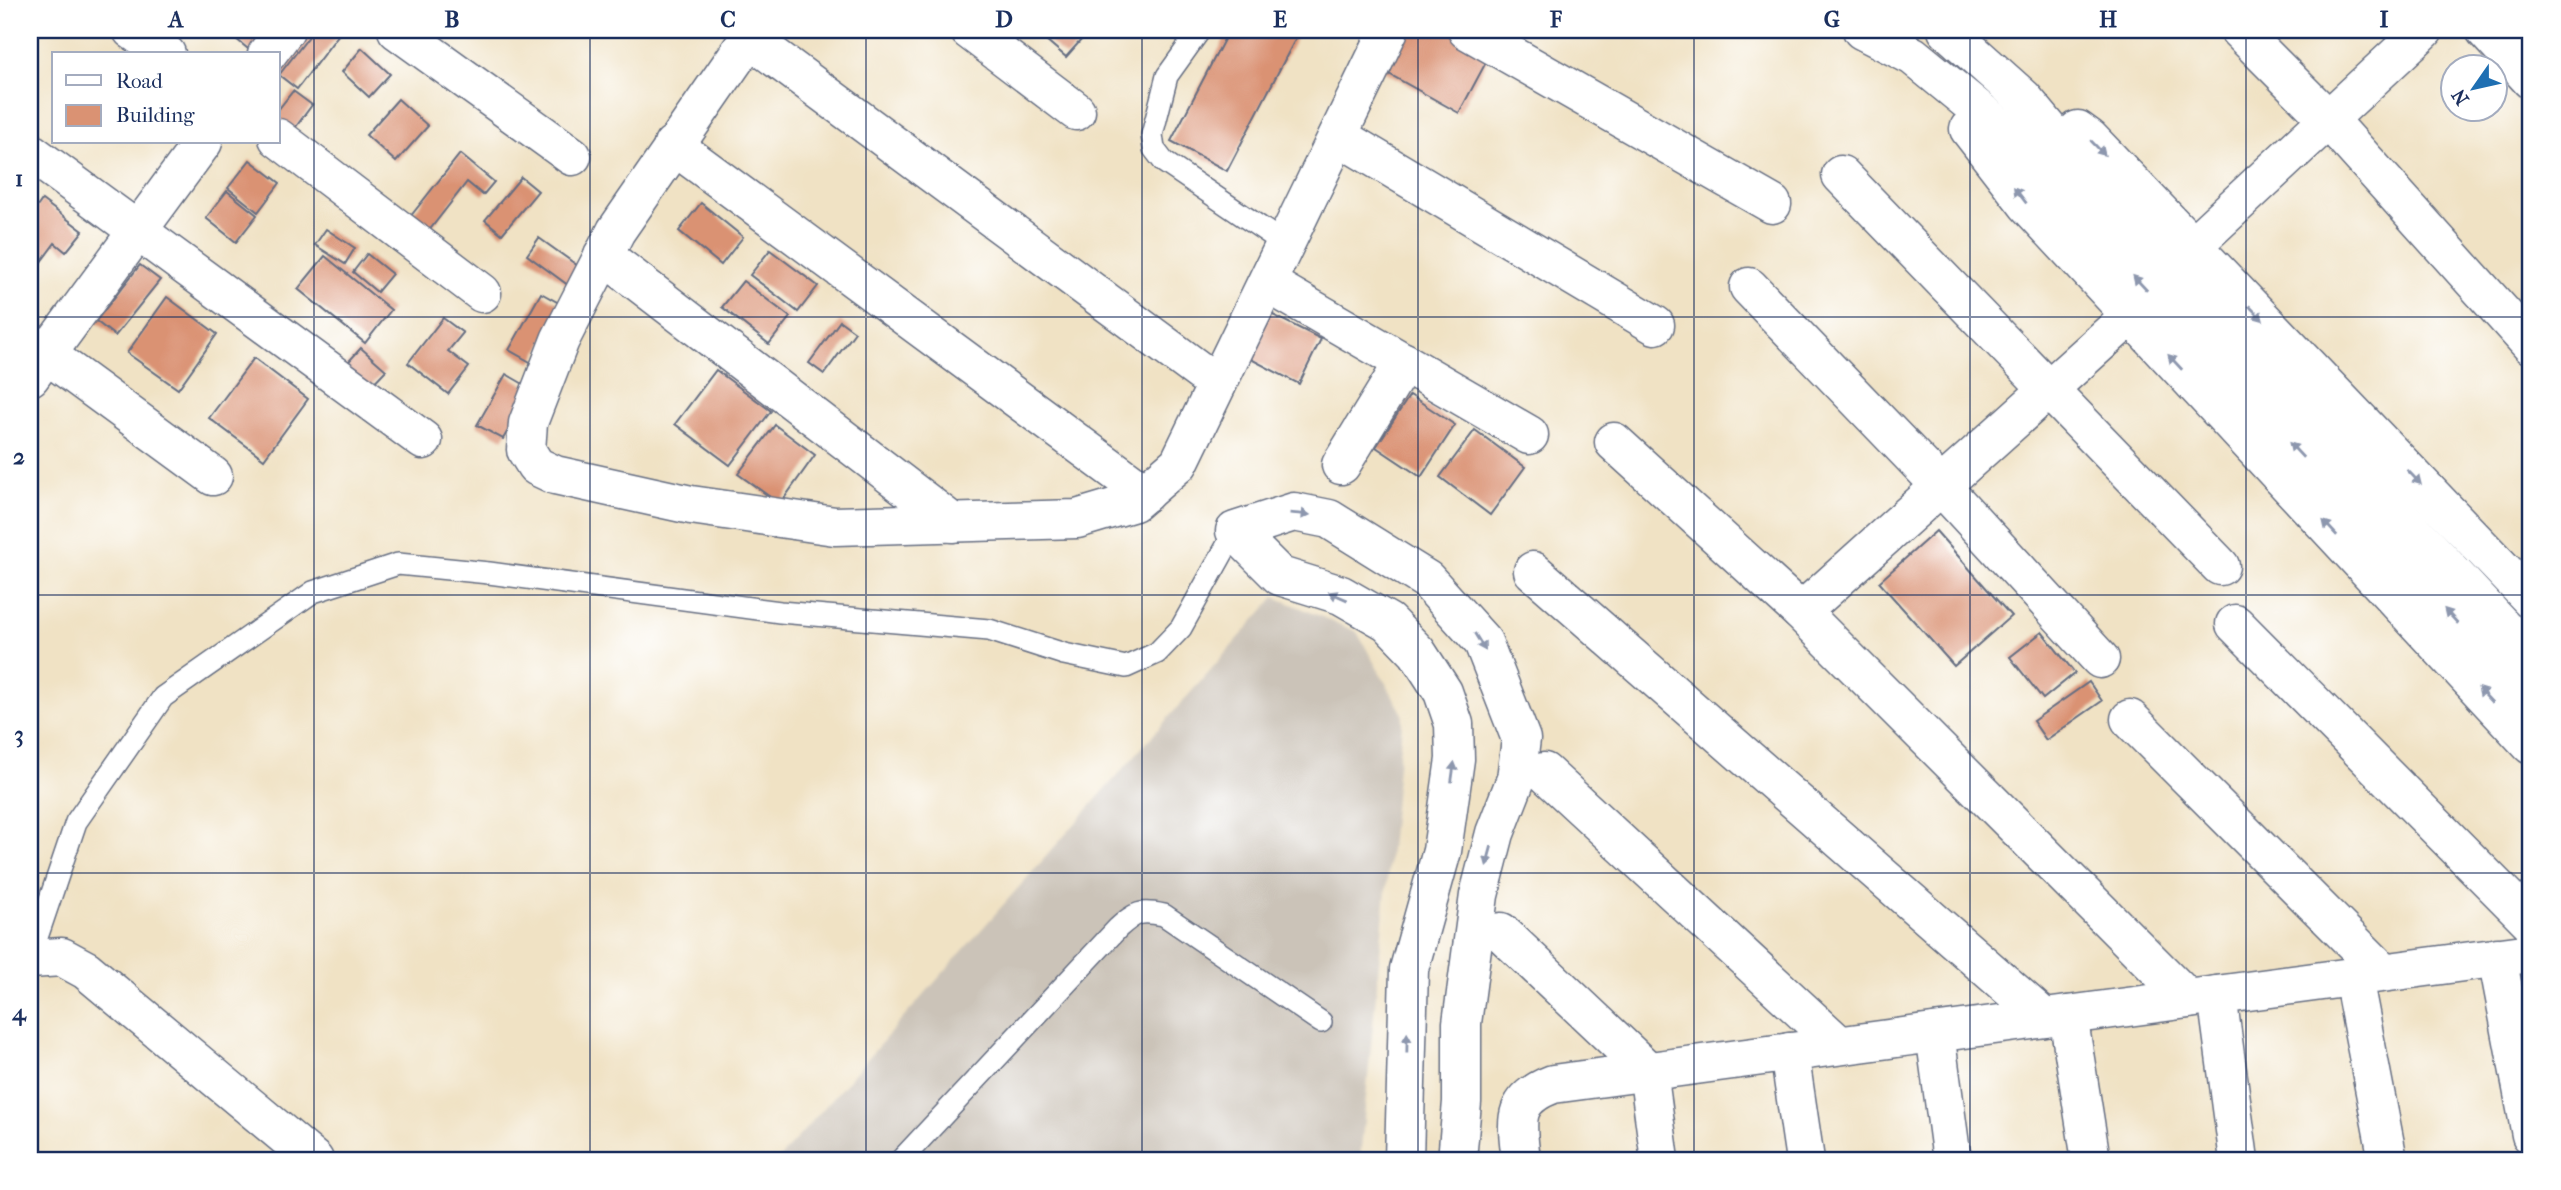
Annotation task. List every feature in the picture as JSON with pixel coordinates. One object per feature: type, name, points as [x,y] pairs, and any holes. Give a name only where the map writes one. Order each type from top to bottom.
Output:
[{"type":"street","points":[[132,30],[163,52]]},
{"type":"street","points":[[268,52],[285,30]]},
{"type":"street","points":[[397,30],[572,156]]},
{"type":"street","points":[[969,30],[1076,111]]},
{"type":"street","points":[[1217,384],[752,34],[616,231],[560,340],[528,423],[526,450],[536,466],[555,475],[691,505],[835,526],[1077,519],[1134,502],[1179,463],[1390,30]]},
{"type":"street","points":[[1467,30],[1772,204]]},
{"type":"street","points":[[1863,30],[1922,43],[1996,124],[2113,230],[2531,657]]},
{"type":"street","points":[[1948,30],[2023,98],[2113,230],[2531,701]]},
{"type":"street","points":[[1948,30],[2089,138],[2531,599]]},
{"type":"street","points":[[2239,30],[2328,119],[2531,345]]},
{"type":"street","points":[[2192,246],[2424,30]]},
{"type":"street","points":[[2485,30],[2531,80]]},
{"type":"street","points":[[1922,43],[2027,204],[2531,745]]},
{"type":"street","points":[[1338,136],[1655,325]]},
{"type":"street","points":[[280,140],[482,293]]},
{"type":"street","points":[[202,144],[137,231],[35,358],[213,476]]},
{"type":"street","points":[[673,145],[1145,493]]},
{"type":"street","points":[[30,152],[423,440]]},
{"type":"street","points":[[1841,175],[2220,566]]},
{"type":"street","points":[[603,255],[953,523]]},
{"type":"street","points":[[1267,282],[1529,435]]},
{"type":"street","points":[[1749,287],[1941,486],[2100,659]]},
{"type":"street","points":[[1801,612],[2131,315]]},
{"type":"street","points":[[1341,465],[1404,362]]},
{"type":"street","points":[[1614,442],[1801,612],[2202,997],[2239,1160]]},
{"type":"street","points":[[1404,1160],[1409,969],[1442,851],[1455,759],[1454,724],[1437,682],[1417,652],[1388,622],[1341,595],[1280,576],[1235,531],[1294,512],[1329,519],[1427,580],[1483,642],[1521,739],[1516,779],[1495,833],[1479,895],[1462,1023],[1462,1102],[1457,1160]]},
{"type":"street","points":[[1533,571],[2056,1017],[2091,1160]]},
{"type":"street","points":[[2235,624],[2531,922]]},
{"type":"street","points":[[2130,719],[2368,975],[2388,1160]]},
{"type":"street","points":[[1544,772],[1839,1045]]},
{"type":"street","points":[[1501,932],[1648,1071],[1660,1160]]},
{"type":"street","points":[[1521,1160],[1517,1121],[1527,1098],[1538,1089],[1553,1084],[2514,955],[2531,1135]]},
{"type":"street","points":[[30,958],[62,957],[86,970],[314,1160]]},
{"type":"street","points":[[1935,1033],[1952,1160]]},
{"type":"street","points":[[1789,1052],[1805,1160]]},
{"type":"street","points":[[1406,1104],[1527,1098]]},
{"type":"lane","points":[[1200,30],[1167,76],[1152,135],[1154,149],[1164,162],[1285,244]]},
{"type":"lane","points":[[30,958],[76,822],[163,697],[313,592],[398,564],[489,573],[780,612],[989,630],[1064,654],[1126,667],[1157,653],[1181,628],[1235,531]]},
{"type":"lane","points":[[901,1160],[1118,928],[1130,917],[1145,911],[1164,915],[1321,1022]]},
{"type":"shaded area","points":[[1275,597],[1357,632],[1403,714],[1360,1160],[778,1160]]},
{"type":"building","points":[[234,30],[272,30],[254,52],[230,34]]},
{"type":"building","points":[[314,30],[342,30],[297,89],[280,74]]},
{"type":"building","points":[[1052,30],[1090,30],[1066,57],[1045,39]]},
{"type":"building","points":[[1229,30],[1300,30],[1227,171],[1171,141]]},
{"type":"building","points":[[1404,30],[1453,30],[1492,51],[1459,113],[1382,70]]},
{"type":"building","points":[[362,48],[390,74],[369,97],[342,72]]},
{"type":"building","points":[[293,91],[312,105],[289,136],[280,129],[280,107]]},
{"type":"building","points":[[398,99],[428,126],[396,162],[366,135]]},
{"type":"building","points":[[460,154],[494,182],[483,195],[467,182],[424,237],[406,222]]},
{"type":"building","points":[[250,160],[280,183],[258,212],[228,188]]},
{"type":"building","points":[[521,177],[538,191],[502,234],[485,220]]},
{"type":"building","points":[[227,191],[257,215],[236,242],[206,218]]},
{"type":"building","points":[[42,200],[83,231],[66,252],[55,243],[37,267],[30,262],[30,217]]},
{"type":"building","points":[[701,203],[743,237],[721,265],[679,231]]},
{"type":"building","points":[[326,229],[355,248],[345,264],[315,245]]},
{"type":"building","points":[[539,238],[585,271],[572,288],[527,255]]},
{"type":"building","points":[[770,250],[818,286],[798,312],[750,275]]},
{"type":"building","points":[[367,254],[392,274],[377,292],[353,272]]},
{"type":"building","points":[[325,256],[391,310],[365,343],[298,289]]},
{"type":"building","points":[[140,265],[160,280],[115,336],[96,321]]},
{"type":"building","points":[[743,281],[790,317],[769,344],[722,307]]},
{"type":"building","points":[[541,293],[564,306],[532,363],[509,350]]},
{"type":"building","points":[[167,297],[217,334],[178,389],[127,353]]},
{"type":"building","points":[[1267,312],[1321,339],[1299,384],[1245,356]]},
{"type":"building","points":[[443,318],[463,333],[448,351],[469,367],[448,394],[408,363]]},
{"type":"building","points":[[840,321],[855,332],[824,374],[809,363]]},
{"type":"building","points":[[361,348],[386,370],[365,392],[341,370]]},
{"type":"building","points":[[254,358],[308,399],[264,459],[209,418]]},
{"type":"building","points":[[716,370],[771,411],[730,465],[675,424]]},
{"type":"building","points":[[506,374],[532,389],[503,439],[477,425]]},
{"type":"building","points":[[1410,395],[1455,425],[1421,477],[1376,447]]},
{"type":"building","points":[[775,425],[815,455],[780,504],[738,474]]},
{"type":"building","points":[[1475,430],[1525,467],[1490,515],[1440,477]]},
{"type":"building","points":[[1936,531],[2011,616],[1954,666],[1879,582]]},
{"type":"building","points":[[2042,632],[2075,673],[2043,699],[2010,657]]},
{"type":"building","points":[[2089,682],[2102,701],[2046,740],[2033,721]]}]
